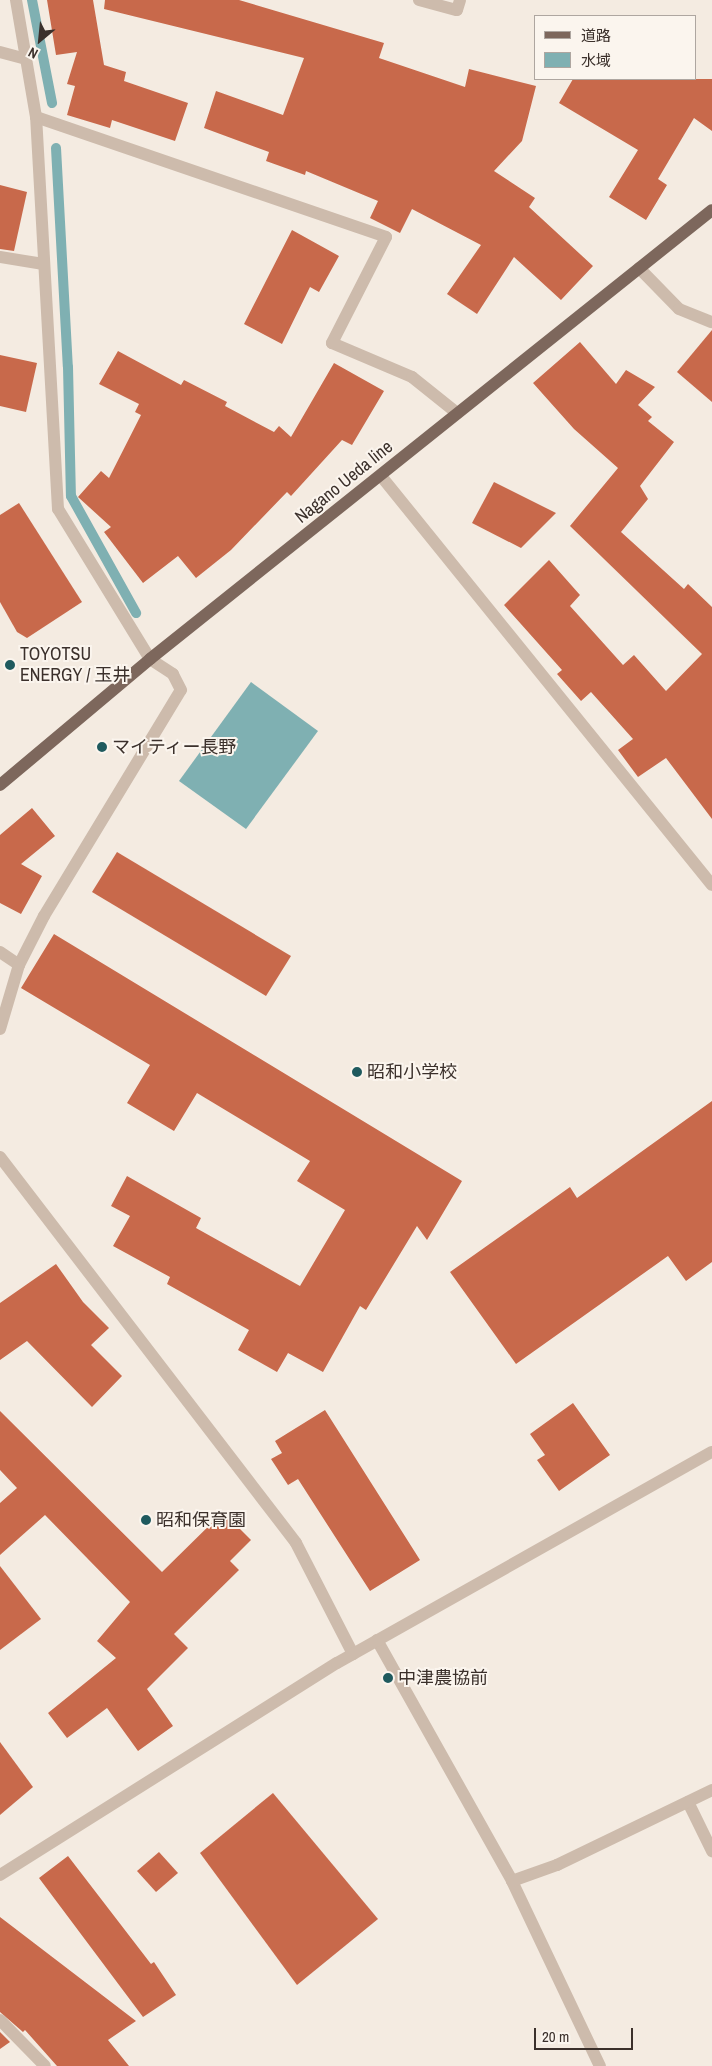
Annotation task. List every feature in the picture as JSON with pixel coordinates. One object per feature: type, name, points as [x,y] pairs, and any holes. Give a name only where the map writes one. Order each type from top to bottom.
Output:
[{"type":"main road","name":"Nagano Ueda line","points":[[0,785],[150,659],[712,210]]},
{"type":"street","points":[[0,1029],[18,965],[44,916],[181,690],[173,674],[150,659],[58,509],[36,117],[16,0]]},
{"type":"street","points":[[419,0],[457,10],[460,0]]},
{"type":"street","points":[[0,52],[26,59]]},
{"type":"street","points":[[36,117],[386,237],[332,343],[412,377],[456,413]]},
{"type":"street","points":[[0,257],[44,264]]},
{"type":"street","points":[[639,268],[679,309],[712,322]]},
{"type":"street","points":[[381,476],[712,885]]},
{"type":"street","points":[[0,952],[18,965]]},
{"type":"street","points":[[0,1157],[296,1543],[353,1654]]},
{"type":"street","points":[[0,1875],[353,1654],[712,1452]]},
{"type":"street","points":[[377,1640],[512,1881],[600,2066]]},
{"type":"street","points":[[512,1881],[557,1865],[712,1790]]},
{"type":"street","points":[[688,1802],[712,1851]]},
{"type":"street","points":[[0,2020],[45,2066]]},
{"type":"water","points":[[251,682],[318,731],[246,829],[179,781]]},
{"type":"building","points":[[47,0],[93,0],[104,65],[126,72],[124,81],[188,103],[175,141],[112,120],[110,128],[67,115],[75,86],[67,84],[77,52],[56,55]]},
{"type":"building","points":[[105,0],[239,0],[384,43],[379,58],[465,87],[469,69],[536,86],[522,141],[494,171],[535,198],[529,207],[593,266],[561,300],[514,257],[477,314],[447,294],[481,245],[412,209],[400,233],[370,218],[378,201],[306,171],[305,175],[266,161],[269,152],[204,128],[216,91],[283,115],[304,58],[104,9]]},
{"type":"building","points":[[712,79],[712,131],[694,118],[658,179],[667,185],[646,220],[609,197],[638,150],[559,103],[572,80]]},
{"type":"building","points":[[0,185],[27,192],[14,251],[0,249]]},
{"type":"building","points":[[292,230],[339,256],[319,292],[310,287],[282,344],[244,324]]},
{"type":"building","points":[[712,330],[712,402],[677,372]]},
{"type":"building","points":[[580,342],[616,384],[626,370],[655,387],[638,405],[652,417],[648,421],[674,442],[640,486],[648,499],[621,532],[684,589],[688,584],[712,607],[712,819],[666,758],[638,777],[618,750],[633,739],[591,692],[581,701],[557,674],[562,670],[504,605],[549,560],[580,595],[570,606],[623,665],[634,655],[666,691],[702,654],[570,526],[618,468],[574,429],[533,383]]},
{"type":"building","points":[[118,351],[181,385],[184,380],[227,402],[225,406],[274,432],[279,426],[291,437],[334,363],[384,391],[352,445],[342,440],[291,496],[287,492],[231,550],[196,578],[178,556],[143,583],[104,532],[111,527],[78,497],[101,471],[109,478],[141,415],[135,412],[139,404],[99,384]]},
{"type":"building","points":[[0,355],[37,363],[26,412],[0,406]]},
{"type":"building","points":[[494,482],[556,513],[521,548],[472,523]]},
{"type":"building","points":[[19,503],[82,602],[27,638],[17,632],[0,602],[0,515]]},
{"type":"building","points":[[32,808],[55,836],[21,864],[42,876],[21,914],[0,903],[0,835]]},
{"type":"building","points":[[117,852],[291,956],[266,996],[92,892]]},
{"type":"building","points":[[54,934],[462,1181],[427,1240],[417,1226],[366,1310],[360,1306],[323,1372],[288,1353],[277,1372],[238,1350],[249,1330],[167,1284],[170,1277],[113,1246],[130,1216],[111,1206],[127,1176],[201,1218],[196,1228],[300,1286],[345,1210],[297,1181],[310,1161],[197,1093],[174,1131],[127,1103],[150,1065],[21,988]]},
{"type":"building","points":[[712,1101],[712,1262],[686,1281],[668,1256],[516,1364],[450,1272],[570,1187],[577,1198]]},
{"type":"building","points":[[56,1264],[83,1302],[109,1328],[91,1345],[122,1376],[92,1407],[27,1341],[0,1360],[0,1303]]},
{"type":"building","points":[[573,1403],[610,1455],[559,1491],[537,1460],[545,1455],[530,1434]]},
{"type":"building","points":[[325,1410],[420,1560],[370,1591],[298,1479],[288,1485],[271,1459],[282,1453],[275,1441]]},
{"type":"building","points":[[0,1411],[162,1572],[223,1512],[251,1540],[230,1561],[239,1570],[174,1634],[188,1648],[147,1689],[173,1726],[138,1751],[107,1708],[67,1738],[48,1713],[116,1658],[97,1641],[130,1602],[45,1515],[0,1555],[0,1503],[17,1488],[0,1470]]},
{"type":"building","points":[[0,1566],[41,1619],[0,1650]]},
{"type":"building","points":[[0,1742],[33,1787],[0,1815]]},
{"type":"building","points":[[273,1793],[378,1919],[297,1985],[200,1853]]},
{"type":"building","points":[[159,1852],[178,1873],[156,1892],[137,1871]]},
{"type":"building","points":[[68,1856],[151,1964],[154,1962],[176,1995],[143,2017],[39,1878]]},
{"type":"building","points":[[0,1917],[136,2021],[108,2040],[129,2066],[57,2066],[25,2030],[23,2032],[0,2012]]},
{"type":"building","points":[[0,2032],[10,2042],[0,2049]]},
{"type":"waterway","points":[[32,0],[52,103]]},
{"type":"waterway","points":[[56,148],[68,367],[71,496],[136,613]]},
{"type":"place","name":"TOYOTSU ENERGY / 玉井","points":[[10,665]]},
{"type":"place","name":"マイティー長野","points":[[102,747]]},
{"type":"place","name":"昭和小学校","points":[[357,1072]]},
{"type":"place","name":"昭和保育園","points":[[146,1520]]},
{"type":"place","name":"中津農協前","points":[[388,1678]]}]
